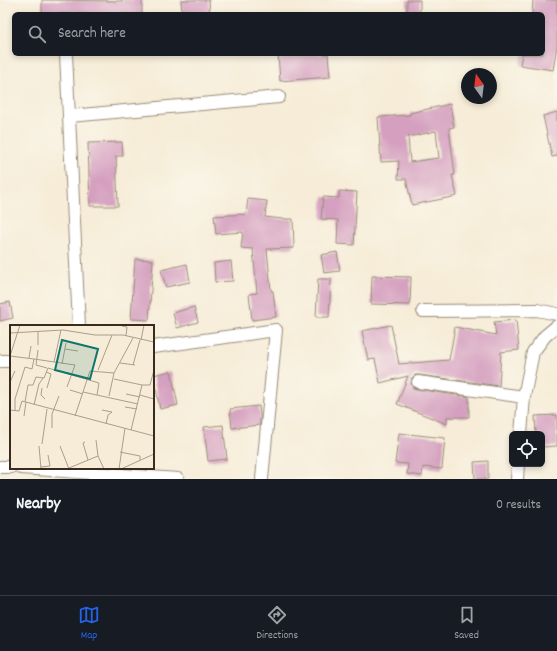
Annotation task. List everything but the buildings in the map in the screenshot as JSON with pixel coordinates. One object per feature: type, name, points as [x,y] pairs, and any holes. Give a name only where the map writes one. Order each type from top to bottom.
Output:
[{"type":"street","points":[[66,56],[79,325]]},
{"type":"street","points":[[70,116],[279,98]]},
{"type":"street","points":[[423,311],[537,310],[557,314]]},
{"type":"street","points":[[521,431],[524,397],[533,352],[545,336],[557,326]]},
{"type":"street","points":[[154,347],[276,330],[262,479]]},
{"type":"street","points":[[418,382],[524,397]]},
{"type":"street","points":[[517,479],[518,467]]},
{"type":"street","points":[[35,469],[178,479]]}]
